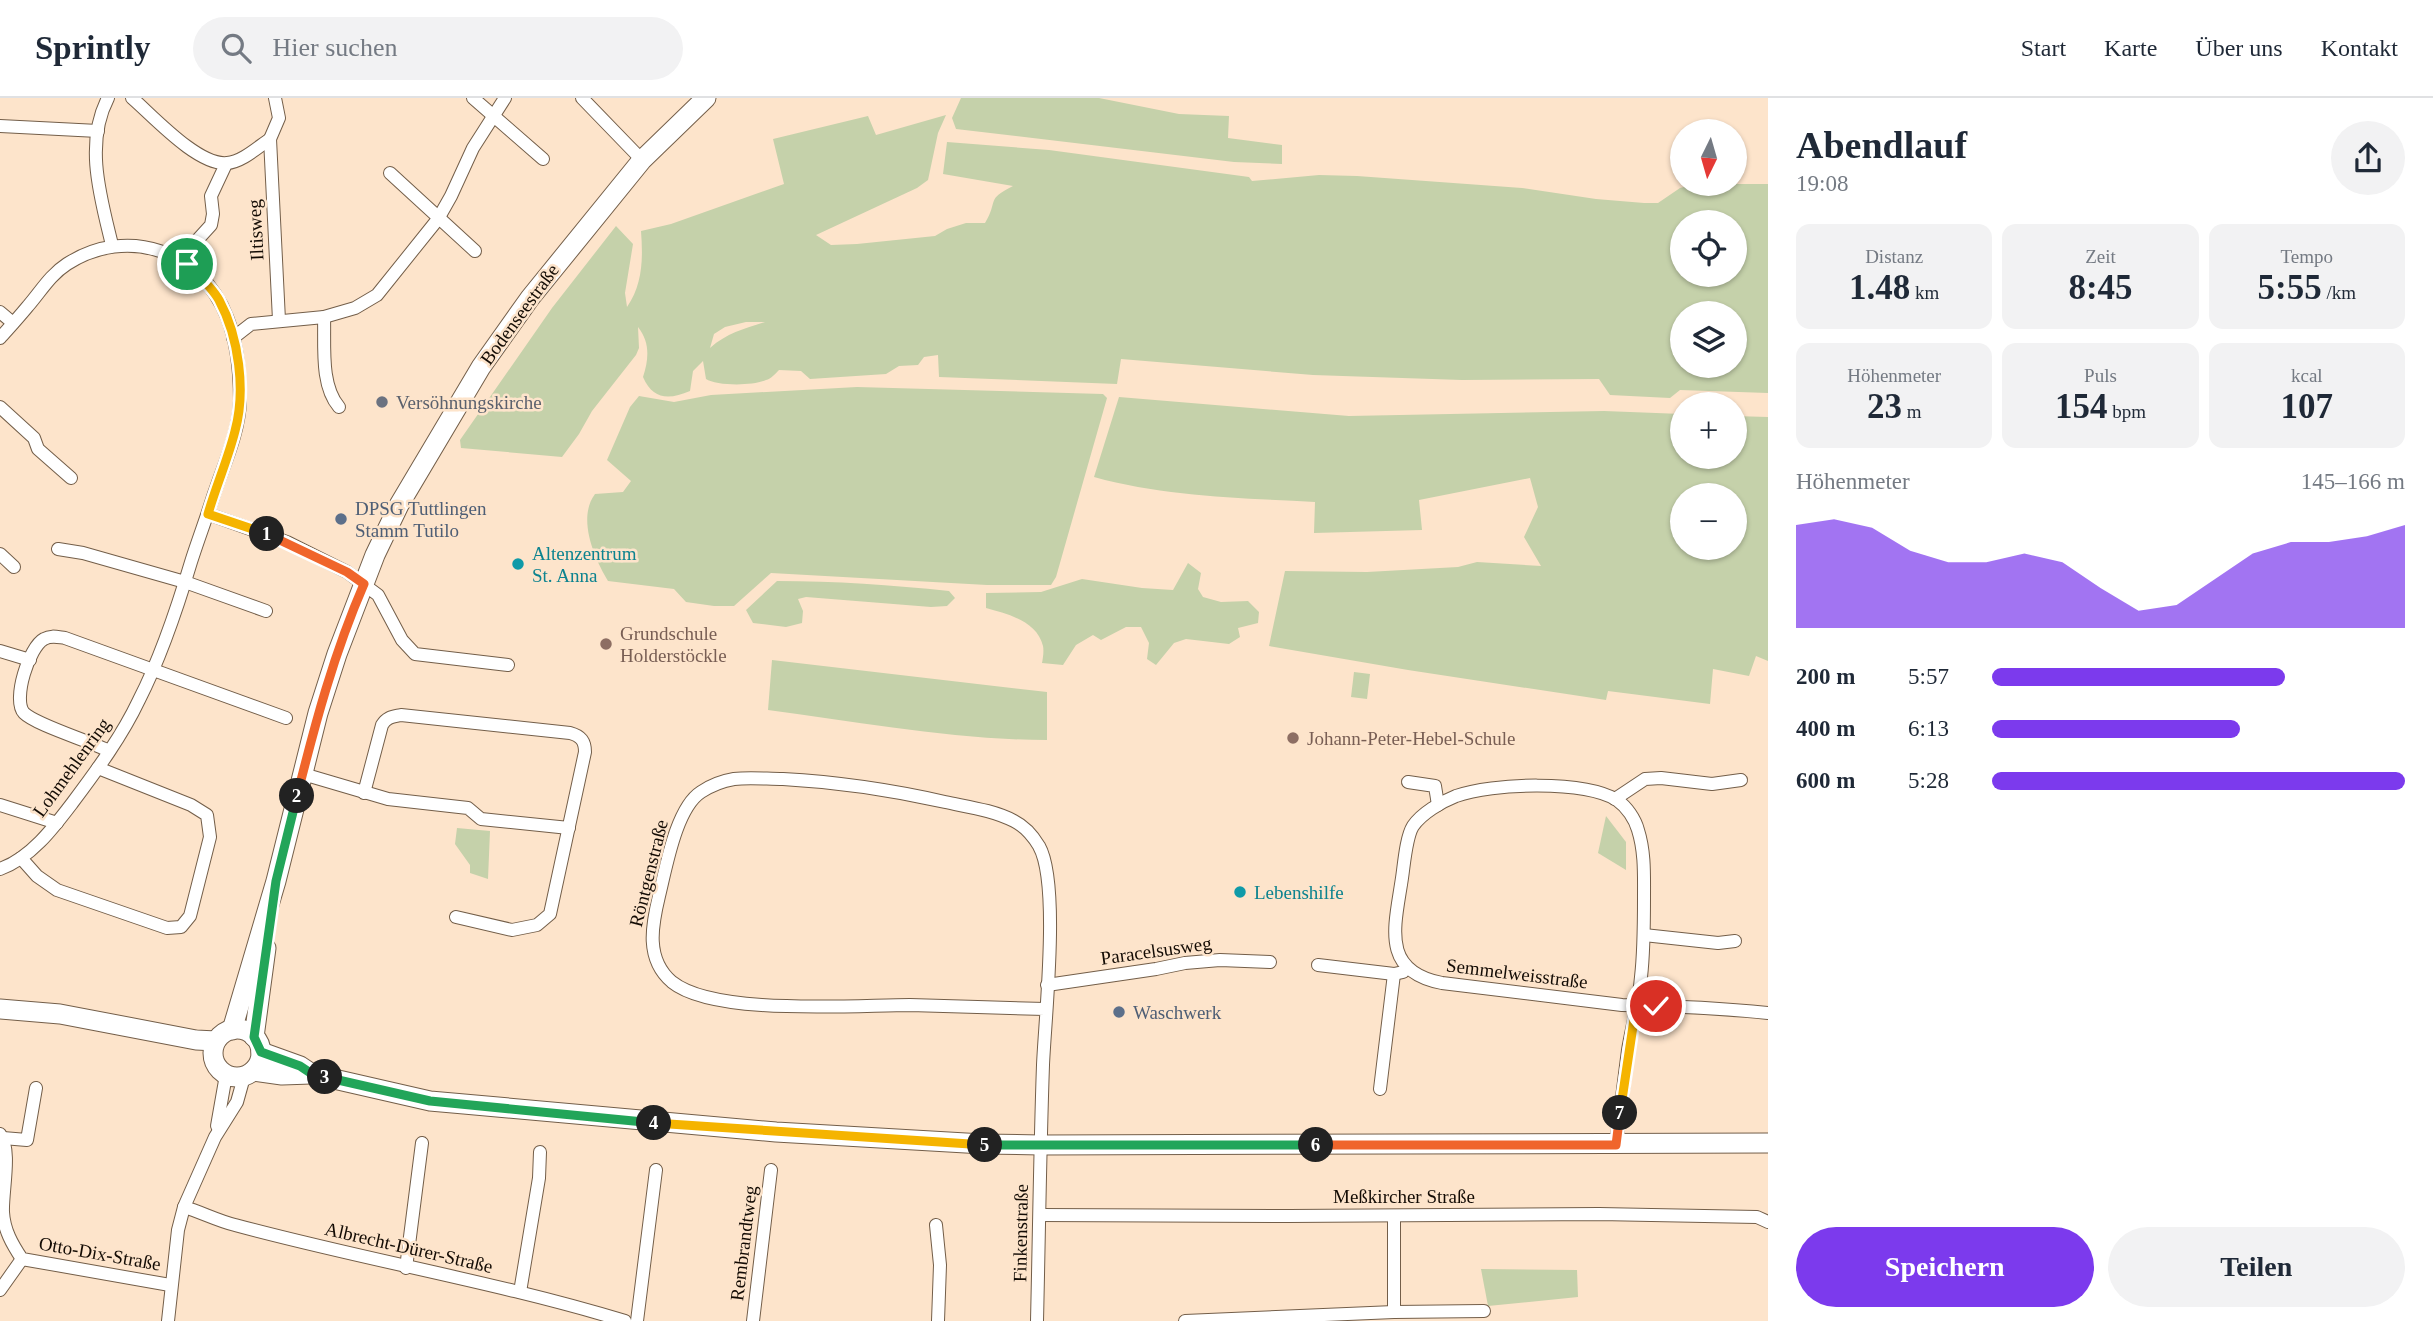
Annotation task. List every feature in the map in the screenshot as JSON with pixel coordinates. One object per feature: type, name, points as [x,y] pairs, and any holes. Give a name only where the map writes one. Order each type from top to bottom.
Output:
[{"type":"street","points":[[108,98],[98,131],[97,175],[112,246]]},
{"type":"street","points":[[132,98],[194,152],[226,164],[270,139]]},
{"type":"street","name":"Iltisweg","points":[[275,98],[279,118],[270,139],[279,320]]},
{"type":"street","points":[[474,98],[543,159]]},
{"type":"street","points":[[233,338],[251,324],[324,317],[355,308],[377,295],[438,219],[473,148],[505,98]]},
{"type":"street","points":[[582,98],[642,160]]},
{"type":"street","name":"Bodenseestraße","points":[[232,1030],[276,881],[337,654],[399,505],[481,367],[573,243],[642,160],[706,98]]},
{"type":"street","points":[[0,125],[98,131]]},
{"type":"street","points":[[180,259],[211,225],[211,196],[226,164]]},
{"type":"street","points":[[390,173],[475,251]]},
{"type":"street","name":"Lohmehlenring","points":[[0,338],[51,277],[66,264],[88,253],[112,246],[151,248],[180,259],[218,298],[233,338],[240,403],[235,430],[186,582],[153,670],[133,712],[98,768],[57,824],[21,858],[0,869]]},
{"type":"street","points":[[0,312],[13,323]]},
{"type":"street","points":[[324,317],[325,361],[331,397],[339,407]]},
{"type":"street","points":[[0,407],[34,438],[38,449],[71,478]]},
{"type":"street","points":[[208,514],[287,542],[347,572],[378,595],[402,640],[415,654],[508,665]]},
{"type":"street","points":[[58,549],[83,553],[186,582],[266,611]]},
{"type":"street","points":[[0,554],[14,567]]},
{"type":"street","points":[[109,751],[37,722],[23,712],[19,702],[20,685],[37,644],[53,636],[65,638],[286,718]]},
{"type":"street","points":[[0,651],[30,660]]},
{"type":"street","points":[[364,793],[382,724],[391,717],[401,715],[570,733],[583,740],[585,752],[550,914],[537,925],[512,930],[456,917]]},
{"type":"street","points":[[21,858],[37,876],[57,890],[167,928],[181,927],[190,916],[210,837],[207,815],[191,805],[98,768]]},
{"type":"street","points":[[303,774],[388,799],[468,808],[481,819],[569,828]]},
{"type":"street","points":[[1615,799],[1645,779],[1712,783],[1741,780]]},
{"type":"street","name":"Röntgenstraße","points":[[1041,1146],[1050,912],[1045,860],[1034,839],[1014,821],[975,808],[885,790],[815,780],[729,780],[700,792],[684,812],[666,867],[651,937],[652,947],[664,972],[671,981],[691,993],[706,998],[762,1005],[918,1005],[1045,1009]]},
{"type":"street","points":[[1408,782],[1472,792]]},
{"type":"street","points":[[1318,965],[1395,974],[1410,971],[1398,952],[1395,941],[1405,855],[1412,828],[1438,805],[1472,792],[1530,785],[1562,787],[1615,799],[1626,807],[1638,827],[1644,867],[1641,980],[1616,1145]]},
{"type":"street","points":[[1435,786],[1438,805]]},
{"type":"street","points":[[0,805],[57,824]]},
{"type":"street","name":"Bodenseestraße","points":[[231,1065],[260,1059],[258,1045],[276,881]]},
{"type":"street","points":[[1644,935],[1718,943],[1735,941]]},
{"type":"street","name":"Paracelsusweg","points":[[1047,985],[1156,969],[1185,962],[1270,961]]},
{"type":"street","name":"Semmelweisstraße","points":[[1410,971],[1425,980],[1442,983],[1636,1006],[1768,1013]]},
{"type":"street","points":[[1380,1089],[1395,974]]},
{"type":"street","points":[[0,1009],[60,1014],[136,1028],[231,1065],[282,1075],[306,1070]]},
{"type":"street","points":[[167,1321],[178,1230],[184,1207],[215,1137],[237,1102],[223,1034],[232,1030],[248,1032],[258,1045],[306,1070],[430,1101],[776,1132],[1041,1146],[1768,1143]]},
{"type":"street","points":[[215,1137],[231,1065]]},
{"type":"street","name":"Otto-Dix-Straße","points":[[36,1088],[27,1140],[2,1136],[6,1153],[3,1214],[9,1239],[22,1259],[170,1285]]},
{"type":"street","points":[[407,1268],[422,1143]]},
{"type":"street","name":"Finkenstraße","points":[[1037,1321],[1041,1146]]},
{"type":"street","points":[[520,1292],[539,1178],[540,1152]]},
{"type":"street","points":[[637,1321],[656,1170]]},
{"type":"street","name":"Rembrandtweg","points":[[753,1321],[771,1170]]},
{"type":"street","name":"Albrecht-Dürer-Straße","points":[[184,1207],[230,1224],[407,1268],[551,1298],[625,1321]]},
{"type":"street","name":"Meßkircher Straße","points":[[1040,1215],[1600,1214],[1757,1217],[1768,1222]]},
{"type":"street","points":[[1394,1216],[1394,1312]]},
{"type":"street","points":[[936,1225],[940,1265],[938,1321]]},
{"type":"street","points":[[0,1290],[22,1259]]},
{"type":"street","points":[[1185,1321],[1484,1311]]},
{"type":"green space","points":[[961,98],[1099,98],[1179,114],[1229,116],[1228,138],[1282,145],[1282,164],[1234,162],[956,129],[952,118]]},
{"type":"green space","points":[[946,115],[938,133],[928,180],[917,188],[816,235],[831,245],[935,236],[966,223],[985,223],[999,194],[1013,186],[943,174],[947,142],[1049,150],[1249,177],[1252,181],[1319,175],[1357,176],[1522,188],[1644,203],[1658,203],[1670,195],[1747,196],[1747,184],[1768,184],[1768,393],[1680,390],[1670,392],[1670,398],[1610,395],[1599,379],[1462,380],[1313,375],[1121,359],[1117,384],[939,377],[938,355],[924,357],[918,365],[899,366],[886,374],[810,379],[801,371],[779,370],[768,379],[744,384],[718,383],[706,379],[703,361],[693,371],[690,391],[669,397],[657,394],[643,377],[647,351],[645,339],[638,327],[639,348],[636,355],[592,411],[562,457],[461,448],[460,440],[552,308],[616,226],[633,244],[625,293],[627,307],[641,271],[641,231],[671,224],[784,184],[773,139],[868,116],[876,135]],"holes":[[[746,322],[765,322],[729,335],[710,348],[714,334],[725,327]]]},
{"type":"green space","points":[[857,387],[1103,394],[1107,398],[1056,577],[1051,585],[987,585],[771,573],[734,606],[714,606],[686,602],[674,589],[608,581],[593,550],[587,514],[595,494],[623,492],[631,481],[607,460],[630,407],[639,396],[674,402],[711,395]]},
{"type":"green space","points":[[1119,397],[1349,416],[1604,411],[1670,414],[1670,469],[1747,469],[1747,416],[1768,417],[1768,661],[1756,656],[1749,676],[1713,669],[1710,704],[1608,691],[1606,700],[1269,646],[1285,571],[1367,572],[1458,567],[1477,562],[1541,566],[1524,537],[1538,507],[1530,478],[1419,500],[1422,530],[1314,533],[1315,502],[1176,493],[1094,477]]},
{"type":"green space","points":[[1188,563],[1201,573],[1198,589],[1203,597],[1221,602],[1248,601],[1259,612],[1258,623],[1238,628],[1240,637],[1229,644],[1186,639],[1174,643],[1156,665],[1147,659],[1149,643],[1141,627],[1126,627],[1101,640],[1093,635],[1076,645],[1063,665],[1042,663],[1043,646],[1035,630],[1021,620],[986,608],[986,593],[1041,592],[1082,579],[1173,590]]},
{"type":"green space","points":[[777,581],[949,591],[955,598],[947,606],[931,607],[806,597],[798,599],[803,611],[802,623],[786,627],[753,623],[746,610]]},
{"type":"green space","points":[[772,660],[1047,692],[1047,740],[942,734],[768,710]]},
{"type":"green space","points":[[1354,672],[1370,674],[1367,699],[1351,697]]},
{"type":"green space","points":[[1606,816],[1626,842],[1626,870],[1598,853]]},
{"type":"green space","points":[[457,828],[490,831],[488,879],[470,873],[470,865],[455,844]]},
{"type":"green space","points":[[1481,1269],[1577,1270],[1578,1297],[1488,1306]]},
{"type":"place","name":"Versöhnungskirche","points":[[382,402]]},
{"type":"place","name":"DPSG Tuttlingen Stamm Tutilo","points":[[341,519]]},
{"type":"place","name":"Altenzentrum St. Anna","points":[[518,564]]},
{"type":"place","name":"Grundschule Holderstöckle","points":[[606,644]]},
{"type":"place","name":"Johann-Peter-Hebel-Schule","points":[[1293,738]]},
{"type":"place","name":"Lebenshilfe","points":[[1240,892]]},
{"type":"place","name":"Waschwerk","points":[[1119,1012]]},
{"type":"route","points":[[187,264],[218,298],[228,319],[239,378],[240,403],[235,430],[208,514],[287,542],[347,572],[364,584],[352,611],[318,713],[276,881],[255,1023],[254,1037],[261,1052],[300,1066],[312,1074],[430,1101],[776,1132],[1041,1146],[1616,1145],[1636,1006],[1656,1006]]}]
